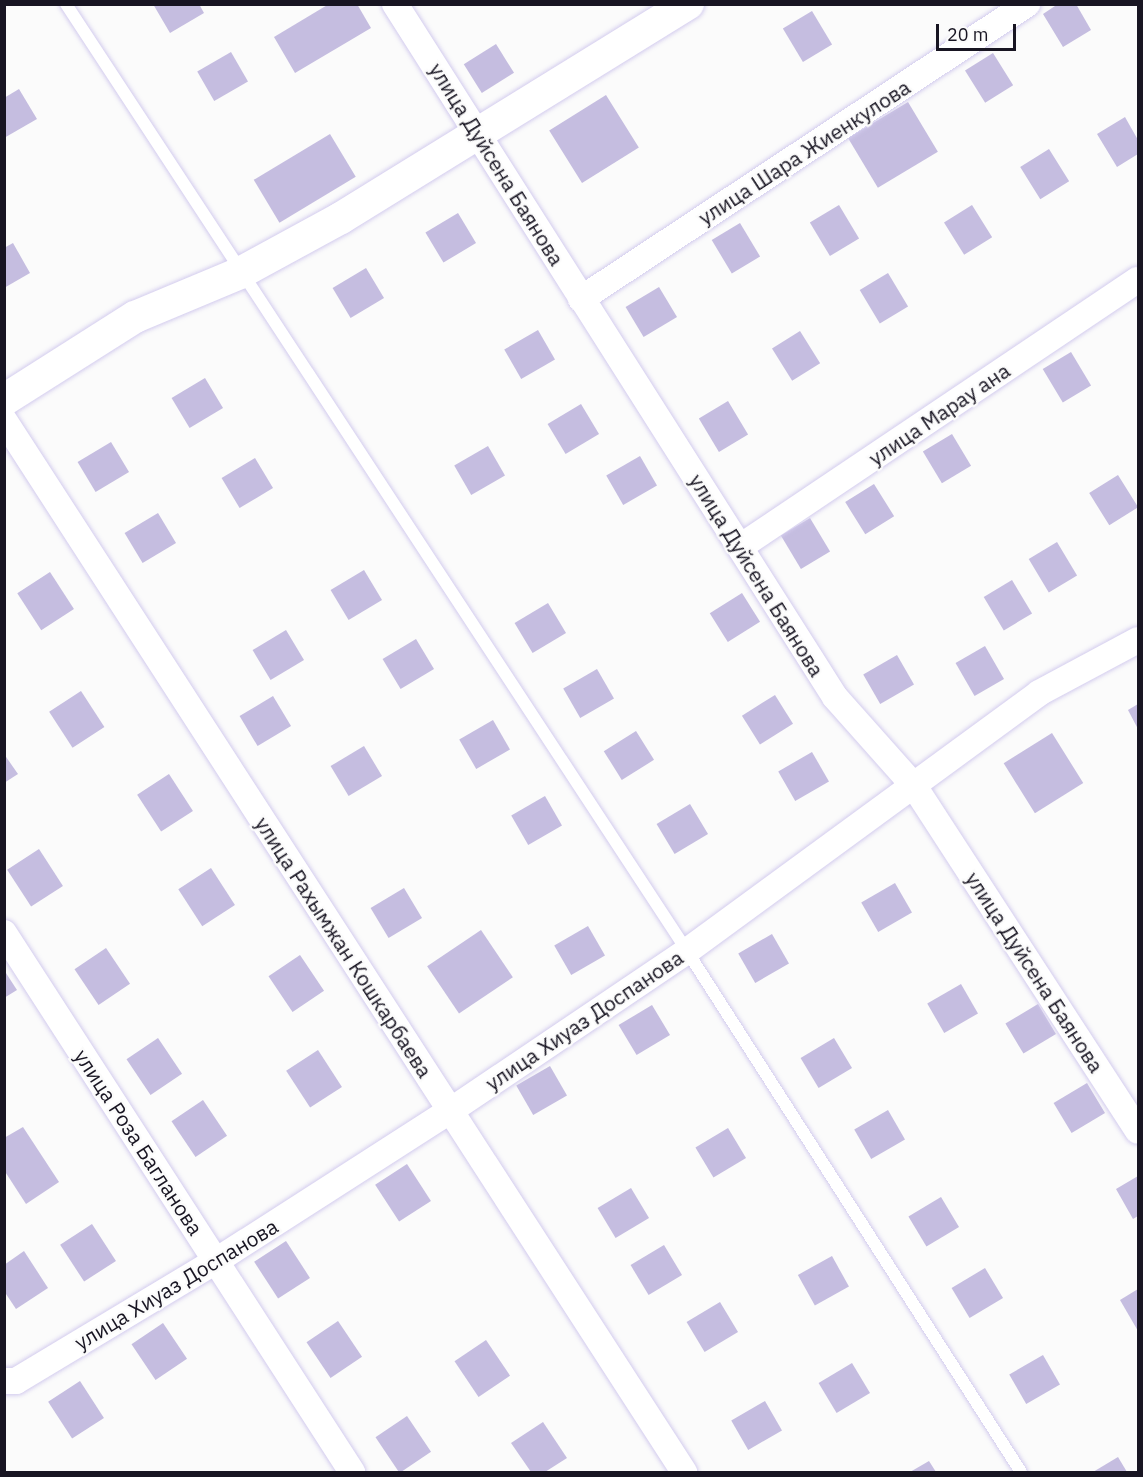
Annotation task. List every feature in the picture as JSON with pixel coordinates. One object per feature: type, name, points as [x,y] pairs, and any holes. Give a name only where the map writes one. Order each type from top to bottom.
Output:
[{"type":"street","name":"улица Дуйсена Баянова","points":[[395,4],[480,131],[581,299],[835,697],[914,786],[1138,1131]]},
{"type":"street","points":[[4,400],[135,317],[240,273],[341,218],[688,4]]},
{"type":"street","name":"улица Шара Жиенкулова","points":[[581,299],[1027,4]]},
{"type":"street","name":"улица Марау ана","points":[[740,547],[1138,280]]},
{"type":"street","name":"улица Рахымжан Кошкарбаева","points":[[4,420],[684,1473]]},
{"type":"street","name":"улица Хиуаз Доспанова","points":[[10,1381],[216,1261],[450,1111],[687,951],[1039,693],[1138,640]]},
{"type":"street","name":"улица Роза Багланова","points":[[4,933],[352,1473]]},
{"type":"lane","points":[[66,4],[240,273],[687,951],[1021,1473]]},
{"type":"building","points":[[153,4],[199,4],[204,13],[170,33]]},
{"type":"building","points":[[329,4],[357,4],[371,28],[295,73],[274,37]]},
{"type":"building","points":[[1058,4],[1076,4],[1091,30],[1063,47],[1043,14]]},
{"type":"building","points":[[812,11],[832,44],[803,62],[783,29]]},
{"type":"building","points":[[496,44],[514,73],[482,93],[464,64]]},
{"type":"building","points":[[231,52],[248,81],[214,101],[197,72]]},
{"type":"building","points":[[993,53],[1013,85],[985,103],[965,70]]},
{"type":"building","points":[[19,89],[37,119],[4,138],[4,98]]},
{"type":"building","points":[[606,95],[639,148],[582,183],[549,131]]},
{"type":"building","points":[[908,102],[938,152],[878,188],[848,138]]},
{"type":"building","points":[[1125,117],[1138,140],[1138,154],[1117,167],[1097,134]]},
{"type":"building","points":[[330,134],[356,177],[279,223],[254,180]]},
{"type":"building","points":[[1049,149],[1069,181],[1040,199],[1020,167]]},
{"type":"building","points":[[839,205],[859,238],[830,256],[810,223]]},
{"type":"building","points":[[972,205],[992,237],[964,255],[944,222]]},
{"type":"building","points":[[458,213],[476,243],[443,263],[425,233]]},
{"type":"building","points":[[740,223],[760,256],[732,273],[712,240]]},
{"type":"building","points":[[13,243],[30,273],[4,288],[4,248]]},
{"type":"building","points":[[366,268],[384,298],[351,318],[333,288]]},
{"type":"building","points":[[888,273],[908,306],[880,323],[860,290]]},
{"type":"building","points":[[659,287],[677,317],[644,337],[626,307]]},
{"type":"building","points":[[538,330],[555,359],[521,379],[504,350]]},
{"type":"building","points":[[800,331],[820,363],[792,381],[772,348]]},
{"type":"building","points":[[1071,352],[1091,385],[1063,402],[1043,369]]},
{"type":"building","points":[[205,378],[223,408],[190,428],[172,398]]},
{"type":"building","points":[[728,401],[748,434],[719,452],[699,419]]},
{"type":"building","points":[[581,404],[599,434],[566,454],[548,424]]},
{"type":"building","points":[[952,434],[971,466],[942,483],[923,452]]},
{"type":"building","points":[[111,442],[129,472],[96,492],[78,462]]},
{"type":"building","points":[[488,446],[505,475],[471,495],[454,466]]},
{"type":"building","points":[[640,456],[657,485],[623,505],[606,475]]},
{"type":"building","points":[[255,458],[273,488],[240,508],[222,478]]},
{"type":"building","points":[[1118,475],[1138,507],[1109,525],[1089,493]]},
{"type":"building","points":[[874,484],[894,516],[865,534],[845,502]]},
{"type":"building","points":[[158,513],[176,543],[143,563],[125,533]]},
{"type":"building","points":[[810,518],[830,551],[801,569],[781,536]]},
{"type":"building","points":[[1057,542],[1077,575],[1049,592],[1029,559]]},
{"type":"building","points":[[364,570],[382,600],[349,620],[331,590]]},
{"type":"building","points":[[50,572],[74,609],[41,630],[17,593]]},
{"type":"building","points":[[1012,580],[1032,613],[1004,630],[984,597]]},
{"type":"building","points":[[742,593],[760,622],[728,642],[710,613]]},
{"type":"building","points":[[548,603],[566,633],[533,653],[515,623]]},
{"type":"building","points":[[286,630],[304,660],[271,680],[253,650]]},
{"type":"building","points":[[416,639],[434,669],[401,689],[383,659]]},
{"type":"building","points":[[985,646],[1004,679],[975,696],[956,663]]},
{"type":"building","points":[[897,655],[914,684],[880,704],[863,674]]},
{"type":"building","points":[[597,669],[614,698],[580,718],[563,688]]},
{"type":"building","points":[[81,691],[104,727],[73,748],[49,712]]},
{"type":"building","points":[[775,695],[793,724],[760,745],[742,716]]},
{"type":"building","points":[[273,696],[291,726],[258,746],[240,716]]},
{"type":"building","points":[[1138,704],[1138,729],[1128,710]]},
{"type":"building","points":[[493,720],[510,749],[476,769],[459,740]]},
{"type":"building","points":[[636,731],[654,760],[622,780],[604,751]]},
{"type":"building","points":[[1052,733],[1083,783],[1035,813],[1004,763]]},
{"type":"building","points":[[364,746],[382,776],[349,796],[331,766]]},
{"type":"building","points":[[812,752],[829,781],[795,801],[778,772]]},
{"type":"building","points":[[4,754],[18,774],[4,783]]},
{"type":"building","points":[[169,774],[193,811],[161,832],[137,795]]},
{"type":"building","points":[[545,796],[562,825],[528,845],[511,816]]},
{"type":"building","points":[[690,804],[708,834],[675,854],[657,824]]},
{"type":"building","points":[[39,849],[63,886],[31,907],[7,870]]},
{"type":"building","points":[[211,868],[235,905],[202,926],[178,889]]},
{"type":"building","points":[[895,883],[912,912],[878,932],[861,903]]},
{"type":"building","points":[[404,888],[422,918],[389,938],[371,908]]},
{"type":"building","points":[[588,926],[605,955],[571,975],[554,946]]},
{"type":"building","points":[[481,930],[513,977],[459,1014],[427,966]]},
{"type":"building","points":[[772,934],[789,963],[755,983],[738,953]]},
{"type":"building","points":[[106,948],[130,984],[99,1005],[74,969]]},
{"type":"building","points":[[300,955],[324,991],[293,1012],[268,976]]},
{"type":"building","points":[[4,970],[17,990],[4,998]]},
{"type":"building","points":[[961,984],[978,1013],[944,1033],[927,1004]]},
{"type":"building","points":[[1038,1004],[1056,1034],[1023,1054],[1005,1024]]},
{"type":"building","points":[[652,1005],[670,1035],[637,1055],[619,1025]]},
{"type":"building","points":[[158,1038],[182,1074],[151,1095],[126,1059]]},
{"type":"building","points":[[834,1038],[852,1068],[819,1088],[801,1058]]},
{"type":"building","points":[[318,1050],[342,1087],[310,1108],[286,1071]]},
{"type":"building","points":[[550,1066],[567,1095],[533,1115],[516,1086]]},
{"type":"building","points":[[1087,1083],[1105,1113],[1072,1133],[1054,1103]]},
{"type":"building","points":[[203,1100],[227,1136],[196,1157],[171,1121]]},
{"type":"building","points":[[888,1110],[905,1139],[871,1159],[854,1130]]},
{"type":"building","points":[[23,1127],[59,1182],[26,1204],[4,1170],[4,1138]]},
{"type":"building","points":[[728,1128],[746,1158],[713,1178],[695,1148]]},
{"type":"building","points":[[407,1164],[431,1201],[399,1222],[375,1185]]},
{"type":"building","points":[[1138,1176],[1138,1216],[1133,1219],[1116,1189]]},
{"type":"building","points":[[631,1188],[649,1218],[616,1238],[598,1208]]},
{"type":"building","points":[[941,1197],[959,1227],[926,1247],[908,1217]]},
{"type":"building","points":[[92,1224],[116,1261],[84,1282],[60,1245]]},
{"type":"building","points":[[286,1241],[310,1278],[278,1299],[254,1262]]},
{"type":"building","points":[[664,1245],[682,1275],[649,1295],[631,1265]]},
{"type":"building","points":[[24,1251],[48,1288],[16,1309],[4,1291],[4,1265]]},
{"type":"building","points":[[832,1256],[849,1287],[815,1306],[798,1275]]},
{"type":"building","points":[[985,1268],[1003,1298],[970,1318],[952,1288]]},
{"type":"building","points":[[1138,1289],[1138,1331],[1120,1300]]},
{"type":"building","points":[[720,1302],[738,1332],[705,1352],[687,1322]]},
{"type":"building","points":[[338,1321],[362,1357],[331,1378],[306,1342]]},
{"type":"building","points":[[163,1323],[187,1359],[156,1380],[131,1344]]},
{"type":"building","points":[[486,1340],[510,1376],[479,1397],[454,1361]]},
{"type":"building","points":[[1043,1355],[1060,1384],[1026,1404],[1009,1374]]},
{"type":"building","points":[[852,1363],[870,1393],[837,1413],[819,1383]]},
{"type":"building","points":[[80,1381],[104,1418],[72,1439],[48,1402]]},
{"type":"building","points":[[765,1401],[782,1430],[748,1450],[731,1420]]},
{"type":"building","points":[[407,1416],[431,1452],[399,1472],[375,1437]]},
{"type":"building","points":[[543,1422],[567,1458],[545,1472],[531,1472],[511,1443]]},
{"type":"building","points":[[1118,1457],[1127,1472],[1093,1472]]},
{"type":"building","points":[[929,1461],[936,1472],[910,1472]]}]
